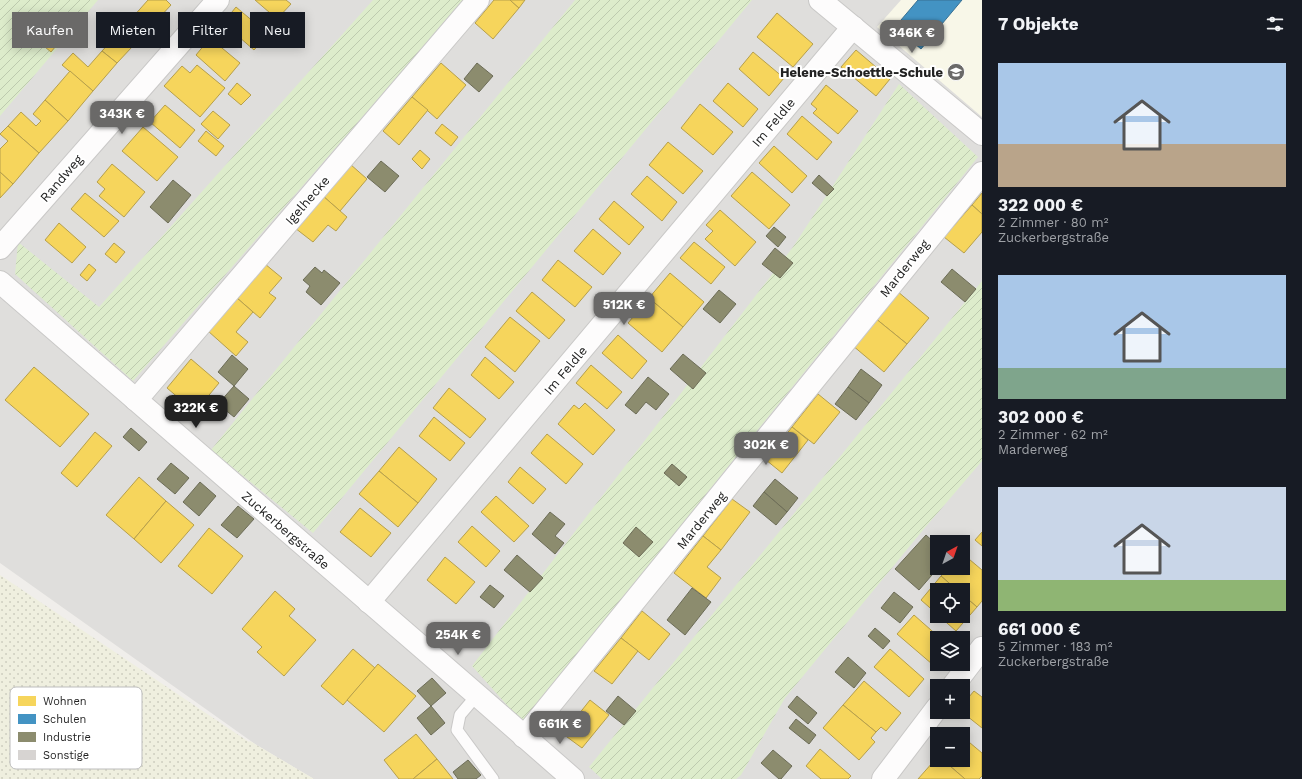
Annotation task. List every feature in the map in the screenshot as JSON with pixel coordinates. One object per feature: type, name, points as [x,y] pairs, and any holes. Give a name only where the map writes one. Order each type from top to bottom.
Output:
[{"type":"street","name":"Randweg","points":[[0,248],[218,0]]},
{"type":"street","name":"Igelhecke","points":[[136,400],[478,0]]},
{"type":"street","points":[[820,0],[982,134]]},
{"type":"street","name":"Im Feldle","points":[[369,602],[853,28]]},
{"type":"street","name":"Marderweg","points":[[524,737],[982,173]]},
{"type":"street","name":"Zuckerbergstraße","points":[[0,282],[573,779]]},
{"type":"street","points":[[958,679],[982,648]]},
{"type":"street","points":[[883,779],[930,717]]},
{"type":"lane","points":[[477,695],[460,714],[457,730],[493,779]]},
{"type":"shaded area","points":[[0,0],[982,0],[982,779],[314,779],[255,744],[0,563]]},
{"type":"shaded area","name":"Helene-Schoettle-Schule","points":[[901,0],[982,0],[982,117],[877,27]]},
{"type":"green space","points":[[0,0],[98,0],[88,12],[12,12],[12,48],[57,48],[0,116]]},
{"type":"green space","points":[[373,0],[464,0],[133,381],[15,274],[18,242],[99,307]]},
{"type":"green space","points":[[575,0],[752,0],[313,533],[211,450]]},
{"type":"green space","points":[[899,84],[978,157],[726,469],[524,724],[472,666],[793,247]]},
{"type":"green space","points":[[982,281],[982,461],[923,530],[785,698],[741,775],[736,779],[602,779],[589,767]]},
{"type":"green space","points":[[0,575],[249,742],[250,741],[314,779],[0,779]]},
{"type":"building: Wohnen","points":[[148,0],[166,0],[171,5],[165,12],[137,12]]},
{"type":"building: Wohnen","points":[[255,0],[286,0],[291,4],[284,12],[269,12]]},
{"type":"building: Wohnen","points":[[494,0],[510,0],[519,8],[493,39],[475,23]]},
{"type":"building: Wohnen","points":[[510,0],[525,0],[519,8]]},
{"type":"building: Wohnen","points":[[236,7],[242,12],[232,12]]},
{"type":"building: Wohnen","points":[[242,12],[250,19],[250,47],[242,40]]},
{"type":"building: Wohnen","points":[[777,13],[813,44],[793,67],[757,37]]},
{"type":"building: Wohnen","points":[[46,48],[54,48],[51,52]]},
{"type":"building: Wohnen","points":[[105,48],[131,48],[117,63],[102,51]]},
{"type":"building: Wohnen","points":[[202,48],[222,48],[240,63],[225,81],[196,55]]},
{"type":"building: Wohnen","points":[[856,50],[890,79],[876,96],[841,67]]},
{"type":"building: Wohnen","points":[[102,51],[117,63],[93,91],[62,65],[73,53],[88,67]]},
{"type":"building: Wohnen","points":[[753,52],[784,78],[769,96],[739,69]]},
{"type":"building: Wohnen","points":[[441,63],[466,85],[437,119],[412,97]]},
{"type":"building: Wohnen","points":[[197,65],[225,88],[200,117],[164,86],[182,66],[190,73]]},
{"type":"building: Wohnen","points":[[70,71],[93,91],[68,121],[45,100]]},
{"type":"building: Wohnen","points":[[237,83],[251,95],[241,105],[228,94]]},
{"type":"building: Wohnen","points":[[728,83],[758,109],[743,127],[713,101]]},
{"type":"building: Wohnen","points":[[826,85],[858,111],[838,134],[813,113],[817,109],[811,104]]},
{"type":"building: Wohnen","points":[[412,97],[428,110],[399,145],[383,131]]},
{"type":"building: Wohnen","points":[[45,100],[68,121],[39,153],[8,126],[21,112],[36,126],[41,121],[33,114]]},
{"type":"building: Wohnen","points":[[700,104],[733,132],[713,155],[681,128]]},
{"type":"building: Wohnen","points":[[165,105],[195,130],[180,148],[150,122]]},
{"type":"building: Wohnen","points":[[213,111],[230,125],[218,139],[201,124]]},
{"type":"building: Wohnen","points":[[802,116],[832,142],[817,160],[787,134]]},
{"type":"building: Wohnen","points":[[442,124],[458,137],[451,146],[435,133]]},
{"type":"building: Wohnen","points":[[8,126],[39,153],[13,184],[0,172],[0,149],[8,141],[0,134]]},
{"type":"building: Wohnen","points":[[143,127],[178,157],[157,181],[122,151]]},
{"type":"building: Wohnen","points":[[206,131],[224,146],[216,156],[198,141]]},
{"type":"building: Wohnen","points":[[668,142],[703,171],[683,194],[649,165]]},
{"type":"building: Wohnen","points":[[774,146],[807,176],[792,193],[759,163]]},
{"type":"building: Wohnen","points":[[420,150],[430,159],[422,169],[412,159]]},
{"type":"building: Wohnen","points":[[112,164],[145,192],[124,217],[99,196],[105,189],[97,182]]},
{"type":"building: Wohnen","points":[[350,164],[367,179],[340,211],[323,196]]},
{"type":"building: Wohnen","points":[[0,172],[13,184],[0,198]]},
{"type":"building: Wohnen","points":[[752,172],[790,205],[769,229],[731,196]]},
{"type":"building: Wohnen","points":[[647,176],[677,202],[662,221],[631,194]]},
{"type":"building: Wohnen","points":[[85,193],[119,221],[104,237],[71,209]]},
{"type":"building: Wohnen","points":[[982,193],[982,214],[972,205]]},
{"type":"building: Wohnen","points":[[323,196],[347,217],[336,231],[328,225],[313,242],[295,228]]},
{"type":"building: Wohnen","points":[[614,201],[644,227],[629,245],[599,219]]},
{"type":"building: Wohnen","points":[[972,205],[982,214],[982,232],[964,253],[944,237]]},
{"type":"building: Wohnen","points":[[720,210],[756,242],[735,266],[705,239],[713,231],[706,225]]},
{"type":"building: Wohnen","points":[[59,223],[86,247],[72,263],[45,240]]},
{"type":"building: Wohnen","points":[[593,229],[621,253],[603,275],[574,251]]},
{"type":"building: Wohnen","points":[[694,242],[725,267],[711,284],[680,258]]},
{"type":"building: Wohnen","points":[[114,243],[125,252],[116,263],[105,254]]},
{"type":"building: Wohnen","points":[[558,260],[592,287],[575,307],[542,280]]},
{"type":"building: Wohnen","points":[[89,264],[96,270],[87,281],[80,275]]},
{"type":"building: Wohnen","points":[[265,264],[282,278],[269,293],[276,298],[260,318],[237,298]]},
{"type":"building: Wohnen","points":[[670,273],[704,302],[683,327],[649,298]]},
{"type":"building: Wohnen","points":[[897,291],[929,318],[907,344],[875,318]]},
{"type":"building: Wohnen","points":[[532,292],[565,320],[549,339],[516,311]]},
{"type":"building: Wohnen","points":[[237,298],[253,312],[236,332],[248,342],[236,356],[208,331]]},
{"type":"building: Wohnen","points":[[649,298],[683,327],[662,352],[628,323]]},
{"type":"building: Wohnen","points":[[510,317],[540,341],[515,372],[485,347]]},
{"type":"building: Wohnen","points":[[875,318],[907,344],[884,372],[852,345]]},
{"type":"building: Wohnen","points":[[618,335],[647,361],[632,379],[602,353]]},
{"type":"building: Wohnen","points":[[485,357],[514,382],[499,399],[471,375]]},
{"type":"building: Wohnen","points":[[191,359],[219,383],[195,412],[167,388]]},
{"type":"building: Wohnen","points":[[591,365],[622,392],[607,409],[576,383]]},
{"type":"building: Wohnen","points":[[34,367],[89,414],[60,447],[5,400]]},
{"type":"building: Wohnen","points":[[449,388],[486,419],[470,438],[433,408]]},
{"type":"building: Wohnen","points":[[818,394],[840,412],[814,444],[792,427]]},
{"type":"building: Wohnen","points":[[585,403],[615,430],[593,455],[558,424],[574,405],[579,409]]},
{"type":"building: Wohnen","points":[[434,417],[465,443],[450,461],[419,436]]},
{"type":"building: Wohnen","points":[[792,427],[808,440],[782,473],[766,460]]},
{"type":"building: Wohnen","points":[[95,432],[112,446],[77,487],[61,473]]},
{"type":"building: Wohnen","points":[[547,434],[583,464],[566,484],[531,453]]},
{"type":"building: Wohnen","points":[[399,447],[437,479],[418,503],[379,471]]},
{"type":"building: Wohnen","points":[[520,467],[546,489],[533,504],[508,482]]},
{"type":"building: Wohnen","points":[[379,471],[418,503],[398,527],[359,494]]},
{"type":"building: Wohnen","points":[[139,477],[166,501],[134,539],[106,515]]},
{"type":"building: Wohnen","points":[[496,496],[529,526],[514,542],[481,512]]},
{"type":"building: Wohnen","points":[[732,499],[750,512],[721,550],[703,536]]},
{"type":"building: Wohnen","points":[[166,501],[194,525],[161,563],[134,539]]},
{"type":"building: Wohnen","points":[[360,508],[391,533],[371,557],[340,532]]},
{"type":"building: Wohnen","points":[[472,526],[500,551],[486,567],[458,542]]},
{"type":"building: Wohnen","points":[[209,528],[243,556],[212,594],[178,566]]},
{"type":"building: Wohnen","points":[[982,532],[982,546],[975,540]]},
{"type":"building: Wohnen","points":[[703,536],[721,550],[707,567],[721,578],[706,598],[674,573]]},
{"type":"building: Wohnen","points":[[445,557],[475,582],[456,604],[427,580]]},
{"type":"building: Wohnen","points":[[970,560],[982,570],[982,601],[977,607],[970,601],[970,583],[949,583],[941,576],[970,575]]},
{"type":"building: Wohnen","points":[[941,576],[949,583],[935,583]]},
{"type":"building: Wohnen","points":[[930,589],[930,608],[921,600]]},
{"type":"building: Wohnen","points":[[275,591],[295,609],[289,616],[316,640],[284,676],[257,652],[262,647],[242,629]]},
{"type":"building: Wohnen","points":[[970,601],[977,607],[970,615]]},
{"type":"building: Wohnen","points":[[642,611],[670,634],[649,660],[621,638]]},
{"type":"building: Wohnen","points":[[914,615],[932,631],[930,631],[930,662],[897,634]]},
{"type":"building: Wohnen","points":[[947,623],[963,623],[956,631]]},
{"type":"building: Wohnen","points":[[621,638],[638,651],[612,684],[594,671]]},
{"type":"building: Wohnen","points":[[353,649],[375,668],[343,705],[321,686]]},
{"type":"building: Wohnen","points":[[890,649],[924,679],[909,697],[874,667]]},
{"type":"building: Wohnen","points":[[378,664],[416,696],[384,732],[347,700]]},
{"type":"building: Wohnen","points":[[864,681],[901,713],[886,731],[881,727],[876,732],[843,705]]},
{"type":"building: Wohnen","points":[[974,691],[982,697],[982,728],[970,718],[970,696]]},
{"type":"building: Wohnen","points":[[590,700],[609,715],[582,748],[563,734]]},
{"type":"building: Wohnen","points":[[843,705],[876,732],[871,738],[875,742],[859,760],[823,728]]},
{"type":"building: Wohnen","points":[[416,734],[437,759],[413,779],[399,779],[384,760]]},
{"type":"building: Wohnen","points":[[970,743],[982,753],[982,776],[979,779],[965,779],[951,767],[970,767]]},
{"type":"building: Wohnen","points":[[820,749],[851,776],[848,779],[821,779],[806,766]]},
{"type":"building: Wohnen","points":[[437,759],[453,779],[413,779]]},
{"type":"building: Wohnen","points":[[930,765],[930,767],[951,767],[965,779],[918,779]]},
{"type":"building: Schulen","points":[[918,0],[962,0],[921,49],[895,27]]},
{"type":"building: Industrie","points":[[477,63],[493,76],[479,92],[464,79]]},
{"type":"building: Industrie","points":[[381,161],[399,176],[385,192],[367,177]]},
{"type":"building: Industrie","points":[[819,175],[834,189],[827,196],[812,183]]},
{"type":"building: Industrie","points":[[173,180],[191,195],[168,223],[150,207]]},
{"type":"building: Industrie","points":[[774,227],[786,237],[778,247],[766,236]]},
{"type":"building: Industrie","points":[[775,248],[793,263],[780,278],[762,264]]},
{"type":"building: Industrie","points":[[315,267],[322,273],[324,270],[340,283],[321,305],[306,292],[310,286],[303,280]]},
{"type":"building: Industrie","points":[[952,269],[976,289],[965,302],[941,282]]},
{"type":"building: Industrie","points":[[719,290],[736,304],[720,323],[703,309]]},
{"type":"building: Industrie","points":[[683,354],[706,373],[693,389],[670,369]]},
{"type":"building: Industrie","points":[[232,355],[248,369],[234,386],[218,372]]},
{"type":"building: Industrie","points":[[861,369],[882,385],[869,403],[848,387]]},
{"type":"building: Industrie","points":[[648,377],[669,394],[656,410],[646,402],[636,414],[625,405]]},
{"type":"building: Industrie","points":[[234,386],[249,399],[234,417],[218,404]]},
{"type":"building: Industrie","points":[[848,387],[869,403],[856,420],[835,404]]},
{"type":"building: Industrie","points":[[131,428],[147,442],[139,451],[123,437]]},
{"type":"building: Industrie","points":[[171,463],[189,478],[175,494],[157,479]]},
{"type":"building: Industrie","points":[[672,464],[687,477],[679,486],[664,473]]},
{"type":"building: Industrie","points":[[775,479],[798,498],[787,512],[764,492]]},
{"type":"building: Industrie","points":[[200,482],[216,496],[199,516],[183,502]]},
{"type":"building: Industrie","points":[[764,492],[787,512],[776,525],[753,506]]},
{"type":"building: Industrie","points":[[238,506],[254,519],[237,538],[221,525]]},
{"type":"building: Industrie","points":[[550,512],[565,524],[555,536],[564,543],[555,554],[532,534]]},
{"type":"building: Industrie","points":[[636,527],[653,542],[639,557],[623,543]]},
{"type":"building: Industrie","points":[[926,535],[930,539],[930,575],[932,575],[919,590],[895,569]]},
{"type":"building: Industrie","points":[[517,555],[543,578],[530,592],[504,570]]},
{"type":"building: Industrie","points":[[490,585],[504,596],[494,608],[480,597]]},
{"type":"building: Industrie","points":[[692,588],[711,602],[685,635],[667,620]]},
{"type":"building: Industrie","points":[[894,592],[913,607],[900,623],[881,608]]},
{"type":"building: Industrie","points":[[875,628],[890,641],[883,649],[868,636]]},
{"type":"building: Industrie","points":[[848,657],[866,673],[854,688],[835,672]]},
{"type":"building: Industrie","points":[[432,678],[446,693],[431,706],[417,691]]},
{"type":"building: Industrie","points":[[618,696],[636,711],[624,725],[606,711]]},
{"type":"building: Industrie","points":[[797,696],[817,713],[808,724],[788,707]]},
{"type":"building: Industrie","points":[[431,706],[445,723],[431,735],[417,718]]},
{"type":"building: Industrie","points":[[796,719],[816,735],[809,744],[789,728]]},
{"type":"building: Industrie","points":[[773,750],[792,766],[781,779],[779,779],[761,763]]},
{"type":"building: Industrie","points":[[468,760],[481,775],[476,779],[458,779],[453,772]]},
{"type":"place","name":"Helene-Schoettle-Schule","points":[[956,72]]}]
